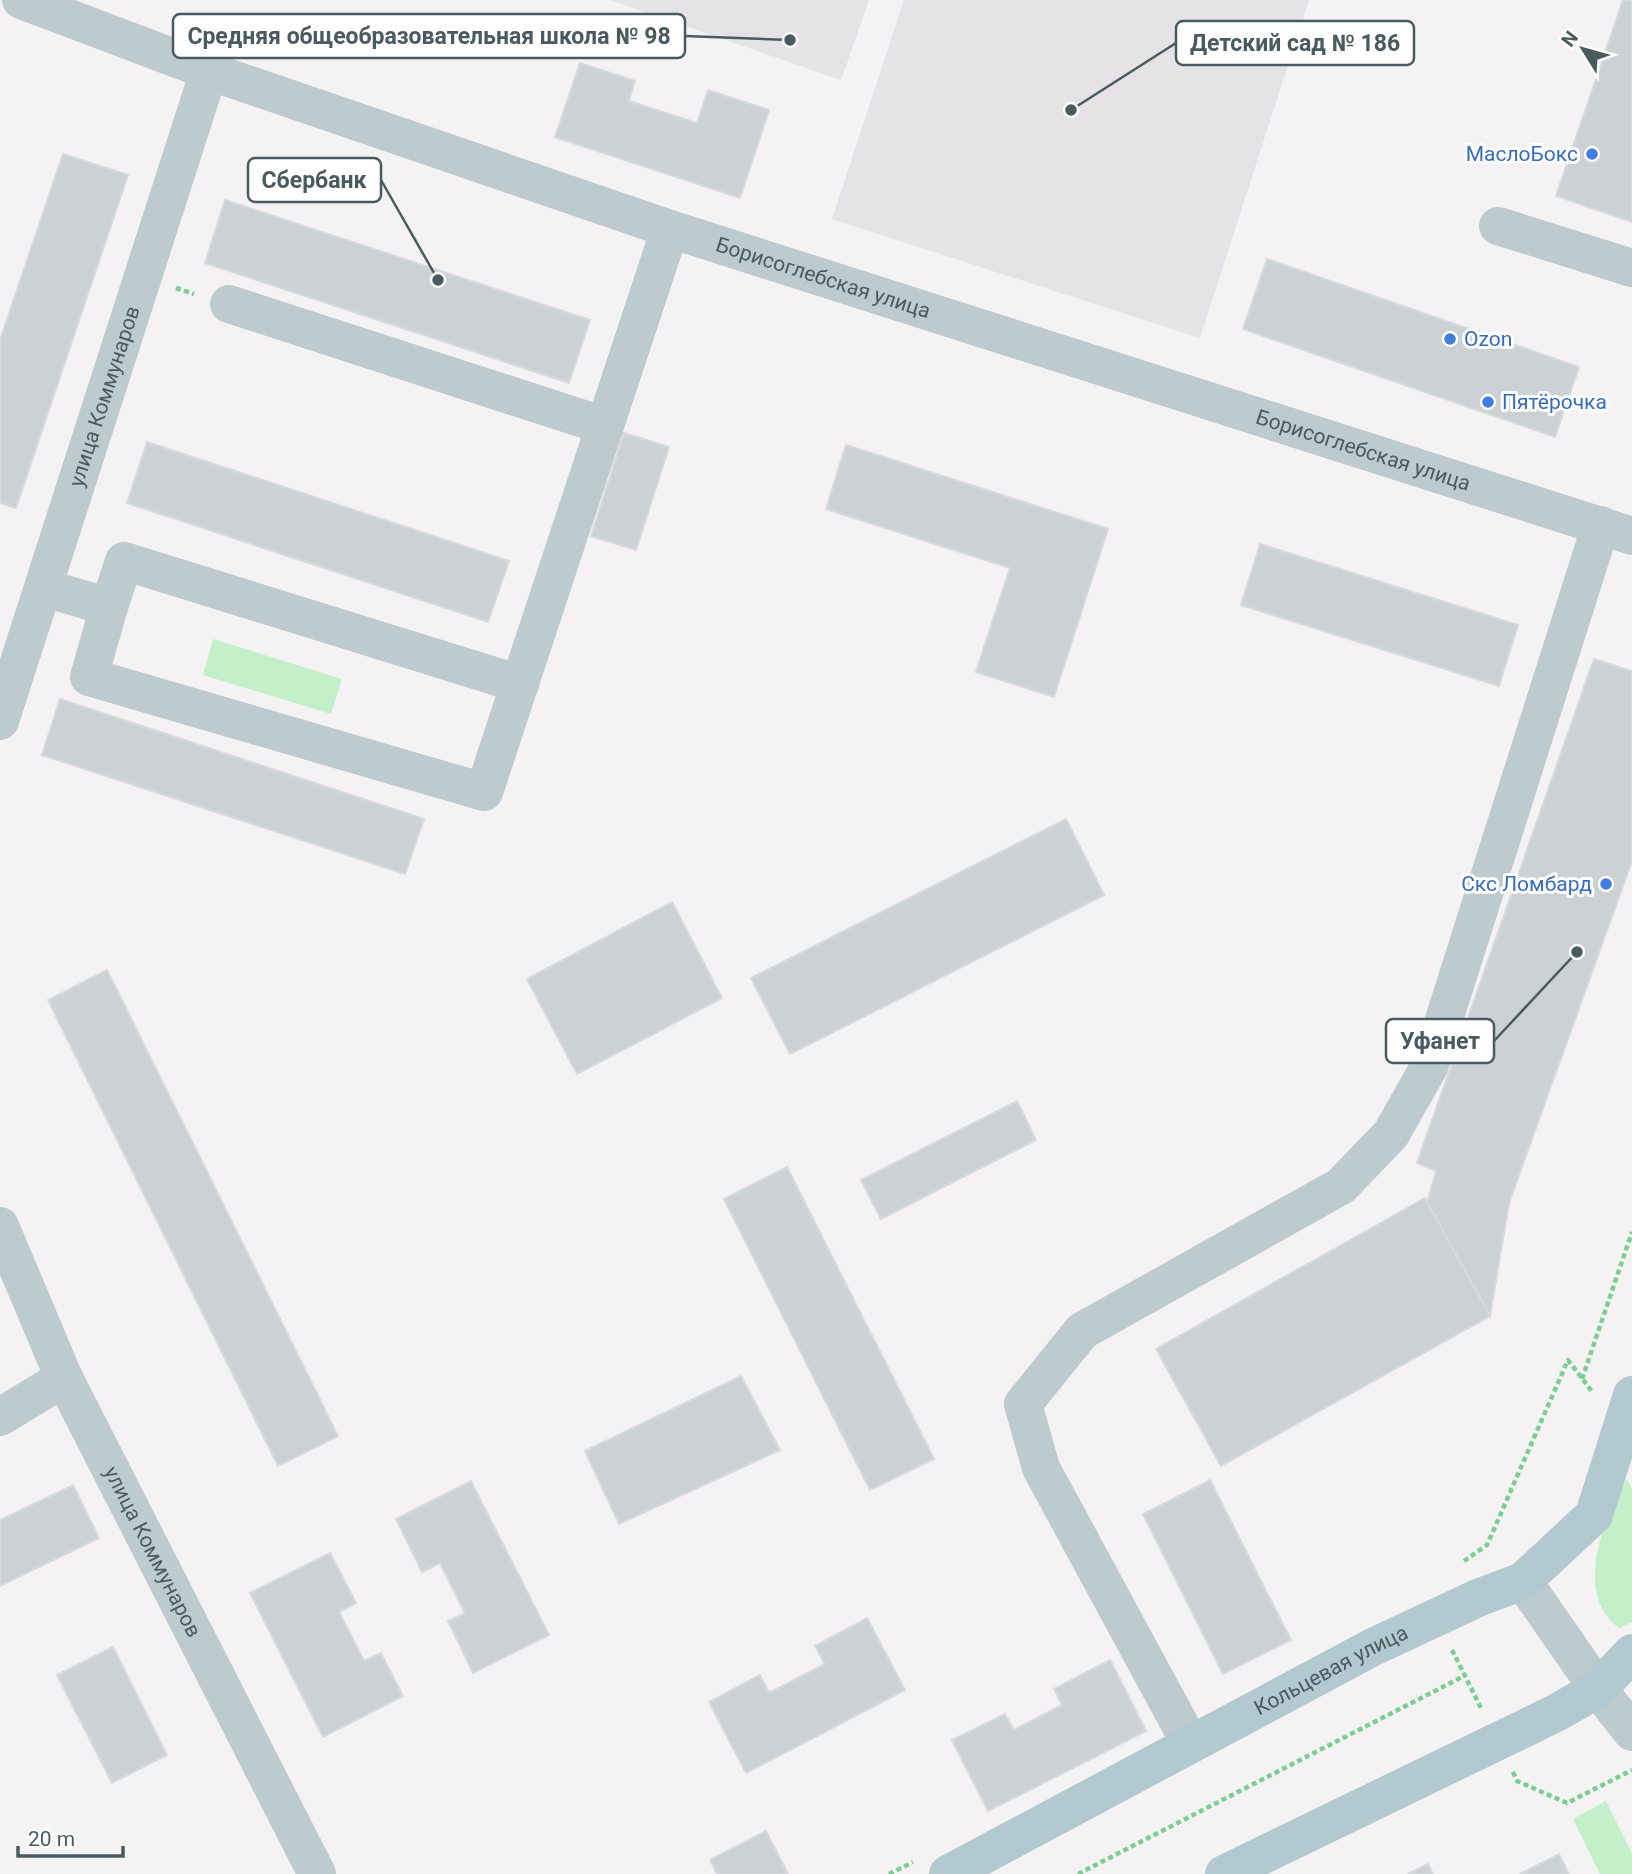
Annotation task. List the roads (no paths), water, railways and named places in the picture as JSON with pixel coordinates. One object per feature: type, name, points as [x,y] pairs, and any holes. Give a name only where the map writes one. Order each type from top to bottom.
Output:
[{"type":"main road","name":"Кольцевая улица","points":[[937,1865],[1190,1743],[1373,1647],[1480,1597],[1523,1581],[1594,1515],[1632,1395]]},
{"type":"main road","points":[[1224,1874],[1615,1684],[1632,1653]]},
{"type":"street","name":"Борисоглебская улица","points":[[20,0],[209,71],[670,229],[1617,531]]},
{"type":"street","name":"улица Коммунаров","points":[[0,721],[45,588],[209,71]]},
{"type":"street","points":[[1498,226],[1632,268]]},
{"type":"street","points":[[520,684],[124,561],[89,677],[484,792],[520,684],[604,426],[670,229]]},
{"type":"street","points":[[229,304],[604,426]]},
{"type":"street","points":[[1190,1743],[1041,1468],[1023,1404],[1082,1331],[1341,1186],[1391,1134],[1429,1066],[1617,531]]},
{"type":"street","points":[[45,588],[109,607]]},
{"type":"street","name":"улица Коммунаров","points":[[0,1226],[64,1378],[317,1874]]},
{"type":"street","points":[[0,1417],[64,1378]]},
{"type":"street","points":[[1523,1581],[1615,1684],[1632,1732]]},
{"type":"place","name":"Средняя общеобразовательная школа № 98","points":[[790,40]]},
{"type":"place","name":"Детский сад № 186","points":[[1071,110]]},
{"type":"place","name":"МаслоБокс","points":[[1592,154]]},
{"type":"place","name":"Сбербанк","points":[[438,280]]},
{"type":"place","name":"Ozon","points":[[1450,339]]},
{"type":"place","name":"Пятёрочка","points":[[1488,402]]},
{"type":"place","name":"Скс Ломбард","points":[[1606,884]]},
{"type":"place","name":"Уфанет","points":[[1577,952]]}]
